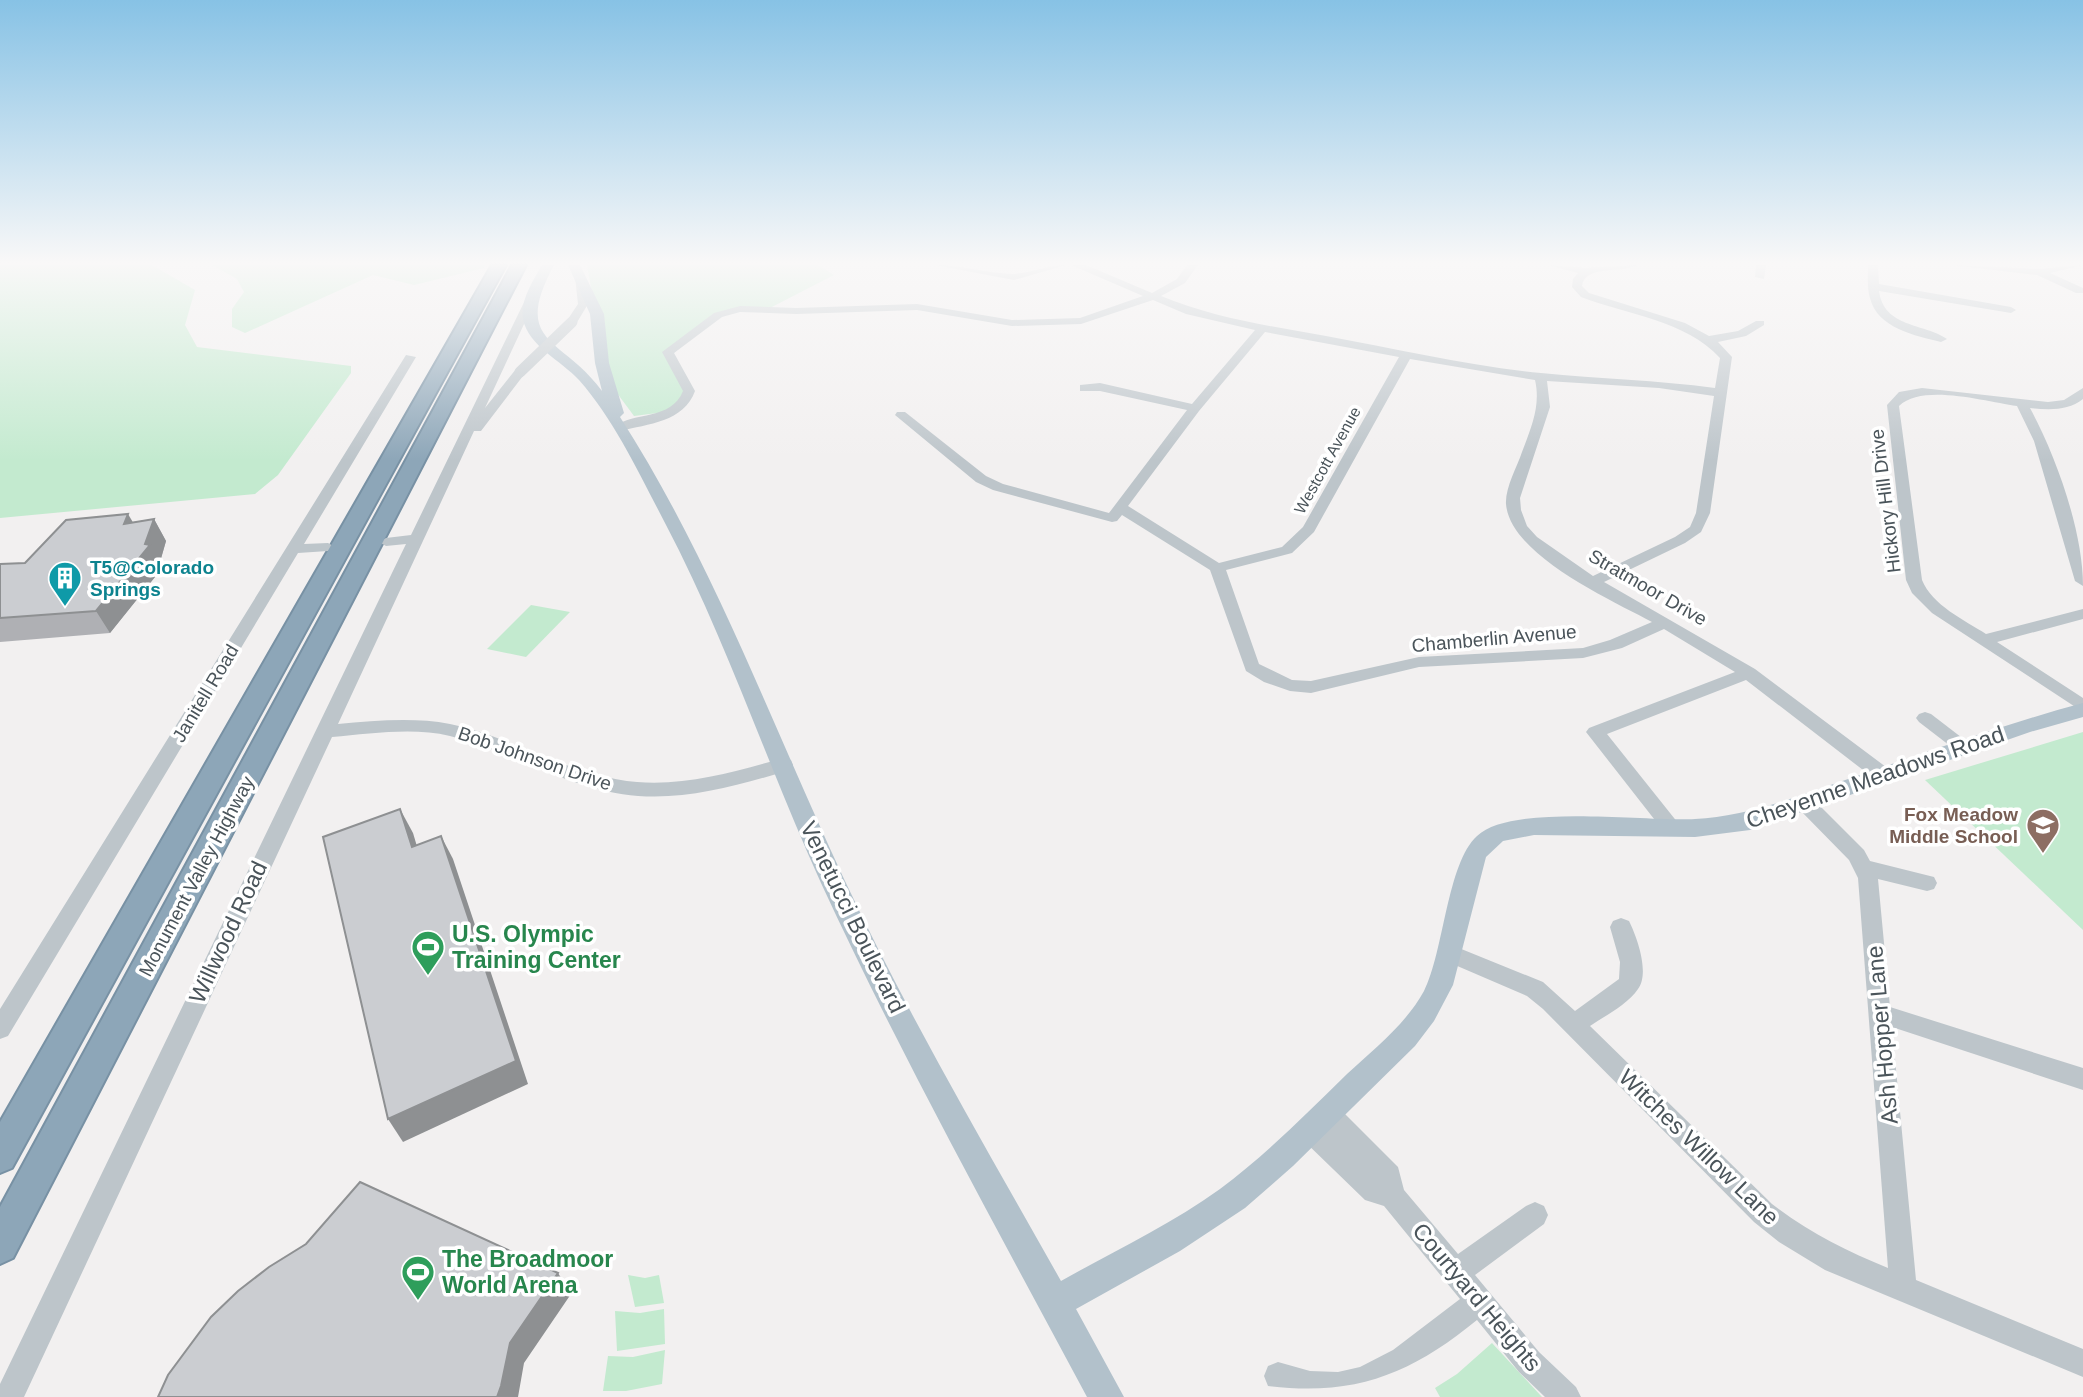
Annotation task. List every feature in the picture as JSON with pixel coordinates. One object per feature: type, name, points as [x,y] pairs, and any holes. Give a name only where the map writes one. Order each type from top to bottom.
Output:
[{"type":"highway","name":"Monument Valley Highway","points":[[0,1156],[340,539],[461,330]]},
{"type":"highway","name":"Monument Valley Highway","points":[[0,1245],[485,330]]},
{"type":"main road","name":"Venetucci Boulevard","points":[[536,330],[585,378],[620,427],[677,530],[719,615],[841,897],[940,1091],[1106,1397]]},
{"type":"main road","name":"Venetucci Boulevard","points":[[599,330],[602,363],[620,427]]},
{"type":"main road","name":"Cheyenne Meadows Road","points":[[1055,1302],[1193,1225],[1235,1197],[1318,1122],[1423,1017],[1433,1003],[1449,953],[1475,854],[1496,834],[1534,826],[1672,828],[1721,826],[1750,821],[1807,804],[1883,775],[2083,708]]},
{"type":"street","name":"Willwood Road","points":[[450,470],[451,462],[514,330]]},
{"type":"street","name":"Willwood Road","points":[[9,1397],[125,1148],[450,470],[480,422],[520,372],[563,330]]},
{"type":"street","points":[[620,427],[673,411],[683,404],[689,391],[668,352],[697,330]]},
{"type":"street","points":[[1116,513],[1195,408],[1260,330]]},
{"type":"street","points":[[1274,330],[1540,376],[1659,384],[1721,393]]},
{"type":"street","points":[[1592,582],[1681,540],[1696,529],[1703,513],[1726,357],[1707,340],[1686,330]]},
{"type":"street","points":[[1707,340],[1753,330]]},
{"type":"street","points":[[1913,330],[1941,339]]},
{"type":"street","name":"Westcott Avenue","points":[[1216,568],[1287,550],[1309,529],[1406,355]]},
{"type":"street","name":"Janitell Road","points":[[0,1029],[410,357]]},
{"type":"street","name":"Stratmoor Drive","points":[[1540,376],[1544,407],[1513,498],[1513,512],[1519,526],[1532,540],[1592,582],[1749,673],[1883,775]]},
{"type":"street","points":[[1659,384],[1698,394],[1711,404],[1718,415]]},
{"type":"street","points":[[1894,384],[1912,393],[1941,392],[2022,405],[2067,404],[2083,392]]},
{"type":"street","points":[[1084,388],[1100,387],[1195,408]]},
{"type":"street","name":"Hickory Hill Drive","points":[[1912,393],[1895,400],[1893,405],[1914,580],[1918,590],[1938,610],[2083,708]]},
{"type":"street","points":[[2022,405],[2041,441],[2076,536],[2083,581]]},
{"type":"street","points":[[901,415],[981,479],[998,487],[1116,513],[1216,568]]},
{"type":"street","points":[[293,549],[340,539]]},
{"type":"street","points":[[386,542],[416,540]]},
{"type":"street","name":"Chamberlin Avenue","points":[[1216,568],[1252,667],[1270,678],[1290,685],[1311,687],[1419,662],[1583,653],[1616,645],[1664,623]]},
{"type":"street","points":[[1984,640],[2083,614]]},
{"type":"street","points":[[1672,828],[1595,732],[1749,673]]},
{"type":"street","points":[[1925,718],[1965,748]]},
{"type":"street","name":"Bob Johnson Drive","points":[[326,731],[385,726],[427,726],[450,730],[602,783],[645,790],[707,785],[784,765]]},
{"type":"street","name":"Ash Hopper Lane","points":[[1807,804],[1857,855],[1865,868],[1871,890],[1903,1289]]},
{"type":"street","points":[[1865,868],[1927,883]]},
{"type":"street","points":[[1576,1024],[1630,983],[1631,962],[1622,926]]},
{"type":"street","name":"Witches Willow Lane","points":[[1449,953],[1535,989],[1576,1024],[1763,1213],[1788,1233],[1835,1260],[2083,1363]]},
{"type":"street","points":[[1880,1013],[2083,1079]]},
{"type":"street","name":"Courtyard Heights","points":[[1318,1122],[1374,1191],[1392,1195],[1529,1362],[1566,1397]]},
{"type":"street","points":[[1455,1272],[1535,1215]]},
{"type":"street","points":[[1278,1376],[1315,1387],[1353,1383],[1372,1376],[1396,1363],[1478,1302]]},
{"type":"green space","points":[[0,330],[188,330],[197,347],[351,366],[351,373],[278,475],[255,494],[0,518]]},
{"type":"green space","points":[[599,330],[700,330],[669,357],[689,391],[673,411],[634,416],[608,381]]},
{"type":"green space","points":[[531,605],[570,612],[526,657],[487,649]]},
{"type":"green space","name":"Fox Meadow Middle School","points":[[2083,732],[2083,930],[1925,780]]},
{"type":"green space","points":[[628,1275],[645,1278],[659,1275],[664,1303],[635,1307]]},
{"type":"green space","points":[[664,1309],[665,1344],[617,1351],[615,1311],[640,1313]]},
{"type":"green space","points":[[1492,1343],[1542,1397],[1440,1397],[1435,1388],[1457,1374]]},
{"type":"green space","points":[[665,1350],[662,1384],[626,1391],[603,1391],[608,1356],[633,1357]]},
{"type":"building","points":[[128,514],[124,524],[154,519],[145,544],[150,545],[96,611],[0,618],[0,564],[25,563],[66,520]]},
{"type":"building","name":"U.S. Olympic Training Center","points":[[400,809],[412,847],[441,836],[516,1061],[388,1119],[323,837]]},
{"type":"building","name":"The Broadmoor World Arena","points":[[360,1182],[558,1273],[510,1343],[497,1397],[158,1397],[168,1375],[211,1317],[269,1267],[306,1244]]},
{"type":"place","name":"T5@Colorado Springs","points":[[65,608]]},
{"type":"place","name":"Fox Meadow Middle School","points":[[2043,855]]},
{"type":"place","name":"U.S. Olympic Training Center","points":[[428,977]]},
{"type":"place","name":"The Broadmoor World Arena","points":[[418,1302]]}]
